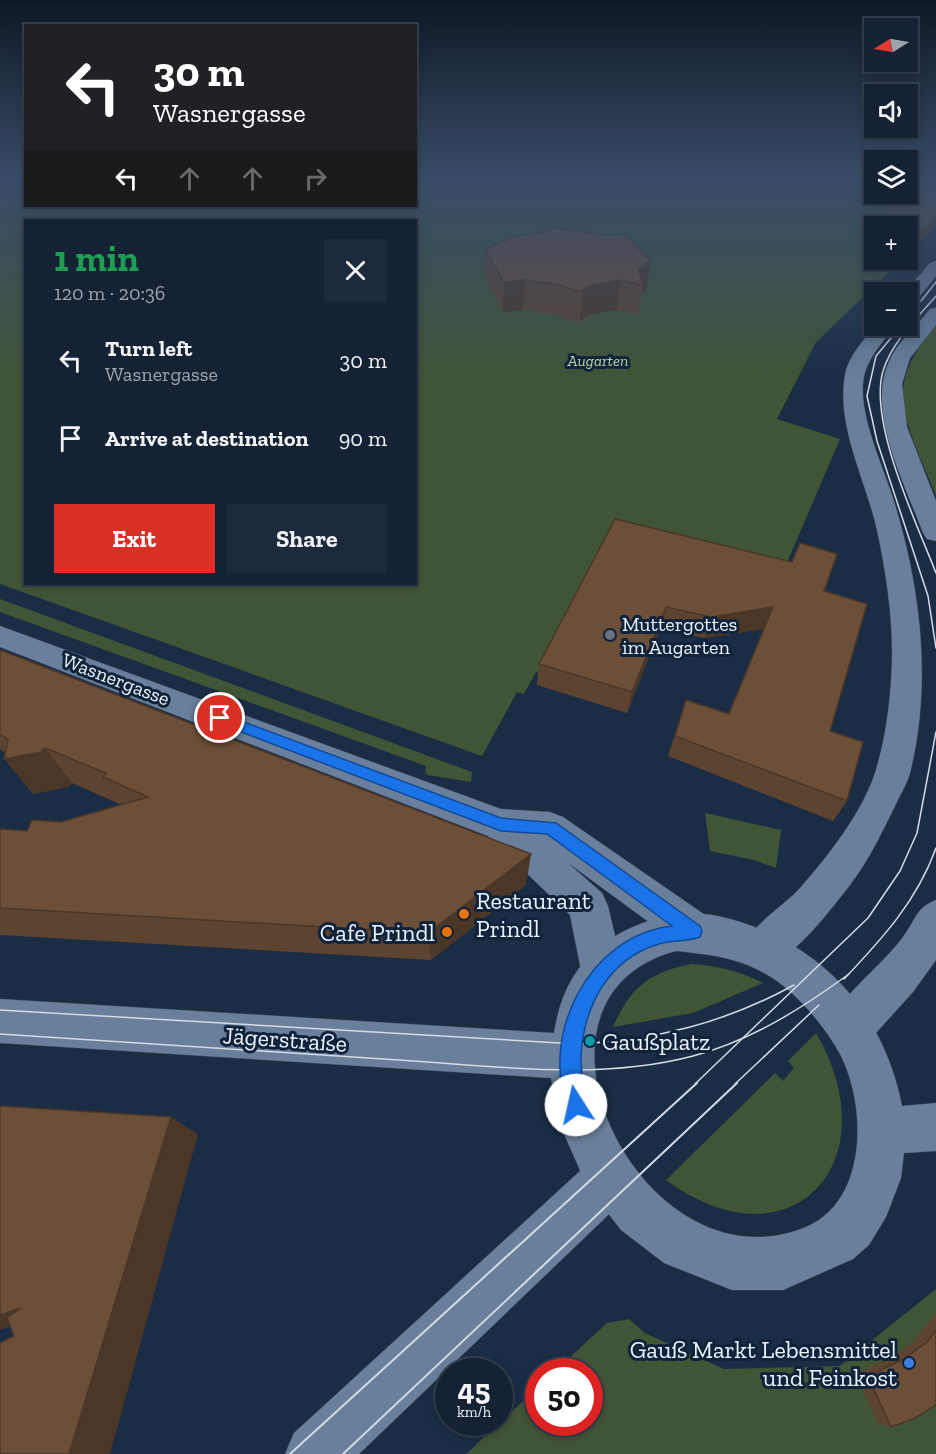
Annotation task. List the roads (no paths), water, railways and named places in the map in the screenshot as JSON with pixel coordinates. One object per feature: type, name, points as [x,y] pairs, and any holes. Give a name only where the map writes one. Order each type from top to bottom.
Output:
[{"type":"street","points":[[918,287],[936,266]]},
{"type":"street","points":[[936,314],[897,365],[891,394],[898,432],[936,533]]},
{"type":"street","points":[[763,949],[813,902],[854,852],[892,775],[902,725],[907,661],[901,594],[890,530],[853,408],[855,373],[868,346],[876,336]]},
{"type":"street","name":"Wasnergasse","points":[[0,636],[501,825],[550,828],[694,931]]},
{"type":"street","name":"Wasnergasse","points":[[501,825],[588,906],[603,970]]},
{"type":"street","points":[[850,1028],[900,976],[928,938],[936,919]]},
{"type":"street","points":[[694,931],[728,936],[763,949],[807,978],[824,994],[850,1028],[873,1077],[883,1131],[876,1179],[868,1201],[840,1238],[820,1251],[773,1265],[748,1265],[722,1260],[671,1238],[648,1221],[610,1178],[595,1155],[576,1105],[571,1057],[576,1021],[583,1000],[603,970],[628,948],[668,934],[694,931]]},
{"type":"street","name":"Jägerstraße","points":[[0,1021],[571,1057]]},
{"type":"street","points":[[883,1131],[936,1127]]},
{"type":"street","points":[[315,1454],[610,1178]]},
{"type":"tram line","points":[[921,301],[936,282]]},
{"type":"tram line","points":[[936,296],[892,350],[883,371],[880,392],[882,417],[888,444],[907,501],[936,573]]},
{"type":"tram line","points":[[893,336],[876,356],[867,396],[877,441],[928,596],[936,648]]},
{"type":"tram line","points":[[743,1038],[868,918],[900,871],[917,833],[936,732]]},
{"type":"tram line","points":[[848,975],[885,934],[909,902],[936,848]]},
{"type":"tram line","points":[[743,1038],[794,1011],[848,975]]},
{"type":"tram line","points":[[844,979],[848,975]]},
{"type":"tram line","points":[[0,1010],[577,1044],[662,1034],[689,1027],[742,1010],[794,985]]},
{"type":"tram line","points":[[735,1084],[819,1005]]},
{"type":"tram line","points":[[0,1034],[547,1070],[621,1068],[657,1064],[693,1056],[743,1038]]},
{"type":"tram line","points":[[695,1084],[743,1038]]},
{"type":"tram line","points":[[290,1454],[697,1083]]},
{"type":"tram line","points":[[343,1454],[737,1083]]},
{"type":"place","name":"Muttergottes im Augarten","points":[[610,635]]},
{"type":"place","name":"Restaurant Prindl","points":[[464,914]]},
{"type":"place","name":"Cafe Prindl","points":[[447,932]]},
{"type":"place","name":"Gaußplatz","points":[[590,1041]]},
{"type":"place","name":"Gauß Markt Lebensmittel und Feinkost","points":[[909,1363]]},
{"type":"park label","name":"Augarten","points":[[598,360]]}]
